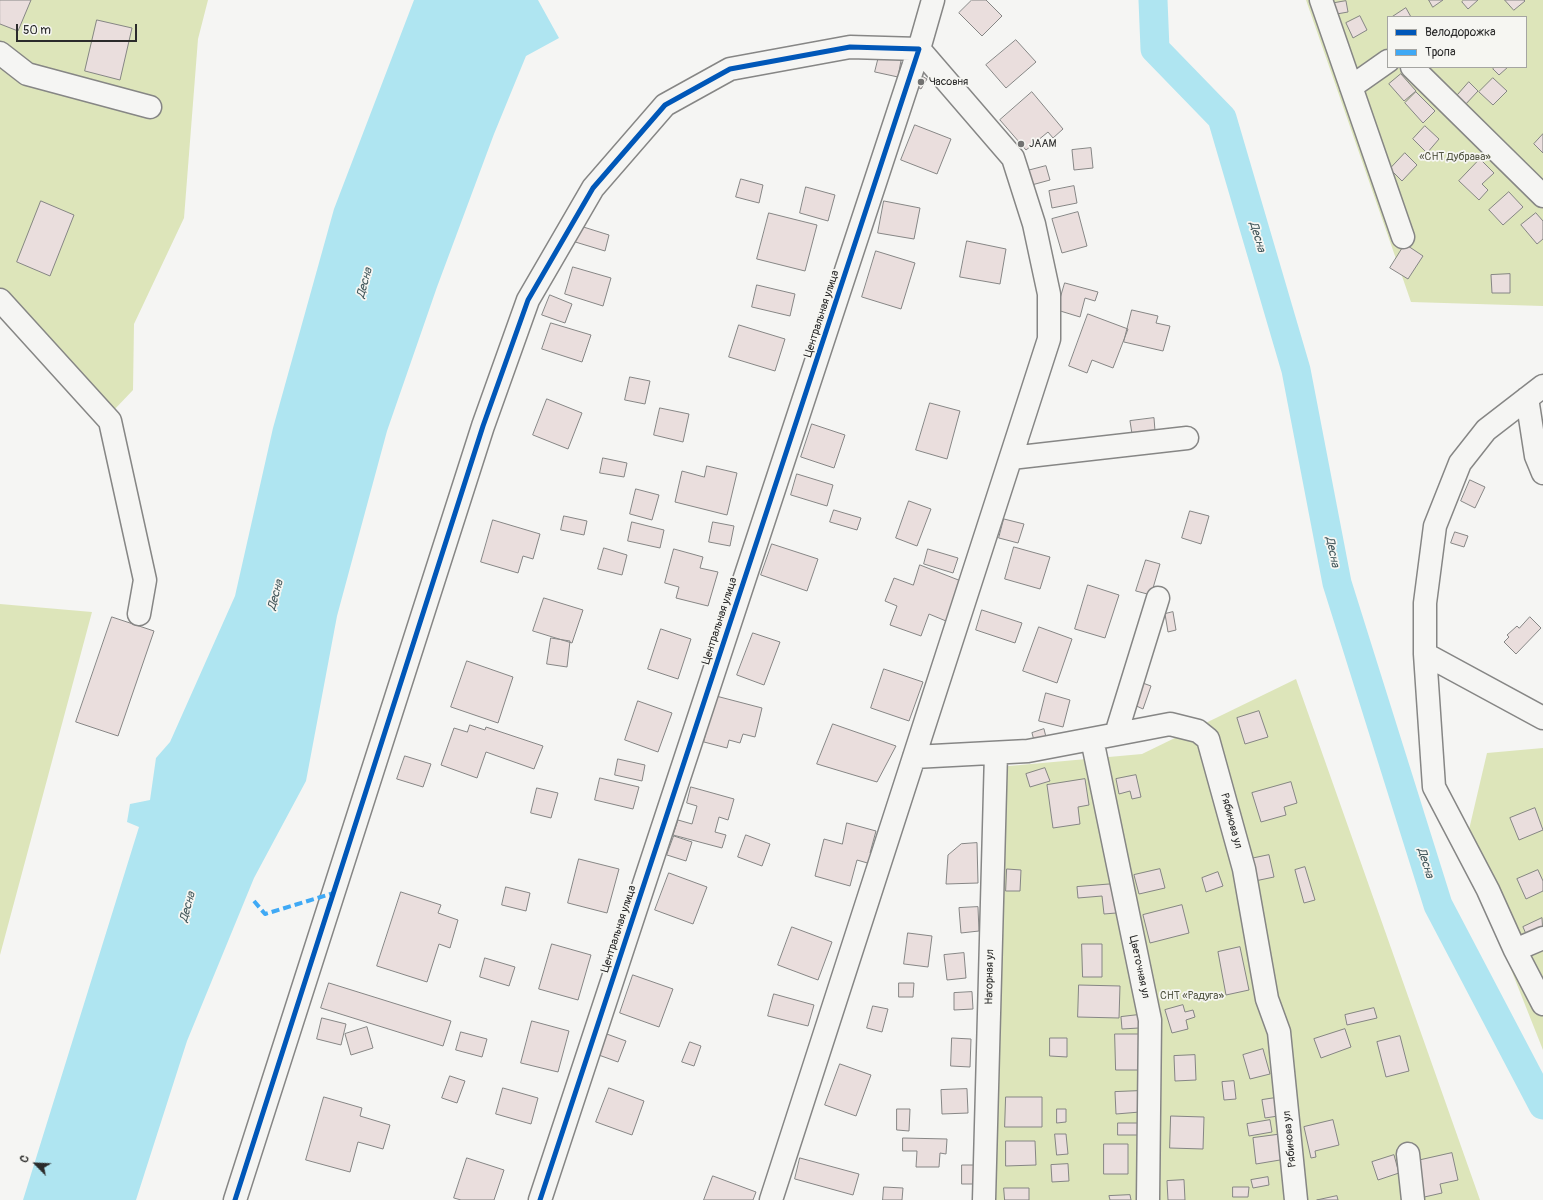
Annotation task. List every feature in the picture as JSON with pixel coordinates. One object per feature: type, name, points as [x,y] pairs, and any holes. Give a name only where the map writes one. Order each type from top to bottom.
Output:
[{"type":"street","name":"Центральная улица","points":[[540,1200],[919,49],[933,0]]},
{"type":"street","points":[[1321,0],[1402,237]]},
{"type":"street","points":[[235,1200],[483,426],[528,300],[593,188],[665,105],[730,69],[850,47],[919,49],[1014,158],[1034,224],[1049,294],[1049,338],[772,1200]]},
{"type":"street","points":[[0,53],[27,74],[150,107]]},
{"type":"street","points":[[1351,88],[1387,62]]},
{"type":"street","points":[[1413,68],[1543,196]]},
{"type":"street","points":[[0,300],[110,421],[145,580],[139,614]]},
{"type":"street","points":[[1535,392],[1536,456],[1543,473]]},
{"type":"street","points":[[1535,392],[1486,430],[1460,463],[1435,526],[1425,603],[1425,654],[1434,787],[1488,890],[1515,950],[1543,1004]]},
{"type":"street","points":[[1011,458],[1187,438]]},
{"type":"street","points":[[1116,734],[1158,598]]},
{"type":"street","points":[[1425,654],[1543,718]]},
{"type":"street","name":"Рябинова ул","points":[[914,757],[1028,751],[1170,724],[1198,731],[1208,739],[1244,870],[1268,999],[1279,1032],[1296,1200]]},
{"type":"street","name":"Цветочная ул","points":[[1092,739],[1150,1020],[1148,1200]]},
{"type":"street","name":"Нагорная ул","points":[[984,1200],[996,753]]},
{"type":"street","points":[[1515,950],[1543,938]]},
{"type":"street","points":[[1408,1154],[1413,1200]]},
{"type":"green space","points":[[0,0],[208,0],[198,39],[184,218],[134,324],[133,390],[114,410],[0,303]]},
{"type":"green space","name":"«СНТ Дубрава»","points":[[1306,0],[1543,0],[1543,306],[1411,302]]},
{"type":"green space","points":[[0,604],[92,612],[0,955]]},
{"type":"green space","name":"СНТ «Радуга»","points":[[1296,679],[1480,1200],[981,1200],[998,767],[1142,754]]},
{"type":"green space","points":[[1543,748],[1543,1050],[1464,851],[1487,753]]},
{"type":"water","points":[[414,0],[538,0],[559,38],[526,56],[494,134],[437,287],[387,431],[337,616],[306,781],[254,878],[187,1041],[136,1200],[23,1200],[139,827],[127,822],[130,804],[150,800],[156,758],[170,742],[235,596],[273,428],[334,209]]},
{"type":"building","points":[[0,0],[31,0],[18,31],[0,24]]},
{"type":"building","points":[[972,0],[986,0],[1002,16],[982,36],[959,13]]},
{"type":"building","points":[[1429,0],[1443,0],[1433,7]]},
{"type":"building","points":[[1464,0],[1478,0],[1468,9],[1462,2]]},
{"type":"building","points":[[1505,0],[1524,0],[1525,1],[1514,10]]},
{"type":"building","points":[[1346,1],[1348,12],[1331,15],[1329,4]]},
{"type":"building","points":[[1406,8],[1410,16],[1394,16]]},
{"type":"building","points":[[1360,16],[1367,30],[1353,38],[1346,23]]},
{"type":"building","points":[[97,20],[132,28],[120,80],[85,71]]},
{"type":"building","points":[[1016,40],[1036,62],[1006,88],[986,65]]},
{"type":"building","points":[[880,52],[902,55],[898,77],[875,72]]},
{"type":"building","points":[[1494,68],[1507,68],[1499,75],[1493,69]]},
{"type":"building","points":[[1401,74],[1416,91],[1404,101],[1389,84]]},
{"type":"building","points":[[920,75],[927,79],[921,89],[914,85]]},
{"type":"building","points":[[1493,78],[1507,91],[1493,105],[1479,92]]},
{"type":"building","points":[[1469,82],[1478,91],[1464,106],[1455,98]]},
{"type":"building","points":[[1032,92],[1063,129],[1053,138],[1048,132],[1026,150],[1000,120]]},
{"type":"building","points":[[1416,92],[1435,111],[1423,123],[1405,103]]},
{"type":"building","points":[[915,125],[951,139],[937,174],[901,160]]},
{"type":"building","points":[[1425,126],[1439,139],[1427,153],[1413,139]]},
{"type":"building","points":[[1543,134],[1543,153],[1534,144]]},
{"type":"building","points":[[1091,148],[1093,168],[1074,170],[1072,150]]},
{"type":"building","points":[[1405,153],[1417,165],[1402,181],[1390,169]]},
{"type":"building","points":[[1480,159],[1494,173],[1482,184],[1488,190],[1479,200],[1459,181]]},
{"type":"building","points":[[1046,166],[1050,180],[1028,186],[1023,172]]},
{"type":"building","points":[[741,179],[763,185],[759,203],[736,197]]},
{"type":"building","points":[[1074,186],[1077,203],[1052,208],[1049,191]]},
{"type":"building","points":[[806,187],[835,195],[828,221],[800,213]]},
{"type":"building","points":[[1509,192],[1523,207],[1503,225],[1489,210]]},
{"type":"building","points":[[41,201],[74,215],[50,276],[17,262]]},
{"type":"building","points":[[884,201],[920,208],[914,239],[878,233]]},
{"type":"building","points":[[1078,212],[1087,246],[1062,253],[1052,219]]},
{"type":"building","points":[[769,213],[817,225],[805,271],[757,259]]},
{"type":"building","points":[[1536,213],[1543,221],[1543,239],[1537,244],[1521,225]]},
{"type":"building","points":[[577,225],[609,235],[605,251],[572,241]]},
{"type":"building","points":[[967,241],[1006,249],[1000,284],[960,277]]},
{"type":"building","points":[[1405,244],[1423,256],[1408,279],[1390,268]]},
{"type":"building","points":[[876,251],[915,263],[901,309],[862,297]]},
{"type":"building","points":[[573,267],[611,278],[603,306],[565,294]]},
{"type":"building","points":[[1510,274],[1510,293],[1492,293],[1491,275]]},
{"type":"building","points":[[1065,283],[1098,292],[1095,301],[1085,298],[1080,317],[1057,310]]},
{"type":"building","points":[[757,285],[795,294],[790,316],[752,307]]},
{"type":"building","points":[[550,295],[572,304],[565,323],[542,315]]},
{"type":"building","points":[[1132,310],[1158,316],[1156,323],[1170,326],[1163,351],[1124,342]]},
{"type":"building","points":[[1088,314],[1128,329],[1113,368],[1092,360],[1087,373],[1069,366]]},
{"type":"building","points":[[551,323],[591,335],[582,362],[542,349]]},
{"type":"building","points":[[739,325],[785,339],[775,371],[729,357]]},
{"type":"building","points":[[630,377],[650,381],[645,404],[625,400]]},
{"type":"building","points":[[547,399],[582,413],[568,449],[533,435]]},
{"type":"building","points":[[930,403],[960,411],[947,459],[916,450]]},
{"type":"building","points":[[660,408],[689,414],[683,442],[654,435]]},
{"type":"building","points":[[1154,418],[1155,431],[1132,434],[1130,421]]},
{"type":"building","points":[[812,424],[845,435],[834,468],[801,457]]},
{"type":"building","points":[[603,458],[627,463],[624,477],[600,473]]},
{"type":"building","points":[[707,466],[737,473],[727,515],[675,502],[682,471],[704,477]]},
{"type":"building","points":[[797,474],[833,485],[827,506],[791,495]]},
{"type":"building","points":[[1470,480],[1485,487],[1475,508],[1461,501]]},
{"type":"building","points":[[636,489],[659,495],[652,520],[630,514]]},
{"type":"building","points":[[909,501],[931,509],[917,546],[896,538]]},
{"type":"building","points":[[834,510],[861,518],[857,530],[830,522]]},
{"type":"building","points":[[1190,511],[1209,516],[1201,544],[1182,538]]},
{"type":"building","points":[[564,516],[587,521],[584,535],[561,530]]},
{"type":"building","points":[[1004,519],[1024,524],[1018,543],[999,538]]},
{"type":"building","points":[[493,520],[540,534],[533,559],[523,556],[518,573],[481,562]]},
{"type":"building","points":[[632,522],[664,530],[660,548],[628,541]]},
{"type":"building","points":[[713,522],[734,526],[730,546],[709,542]]},
{"type":"building","points":[[1455,532],[1468,536],[1464,547],[1451,543]]},
{"type":"building","points":[[772,544],[818,559],[807,591],[761,575]]},
{"type":"building","points":[[1014,547],[1050,557],[1040,589],[1005,579]]},
{"type":"building","points":[[604,548],[627,555],[622,575],[598,569]]},
{"type":"building","points":[[674,549],[703,557],[700,568],[718,572],[708,606],[676,598],[679,587],[665,583]]},
{"type":"building","points":[[928,549],[958,558],[953,573],[924,564]]},
{"type":"building","points":[[1146,560],[1160,564],[1151,595],[1136,591]]},
{"type":"building","points":[[920,565],[961,581],[946,621],[929,614],[921,636],[890,625],[897,606],[885,601],[894,578],[913,585]]},
{"type":"building","points":[[1088,585],[1119,595],[1105,638],[1075,629]]},
{"type":"building","points":[[544,598],[583,610],[572,643],[533,631]]},
{"type":"building","points":[[982,610],[1022,623],[1015,643],[976,630]]},
{"type":"building","points":[[1173,612],[1176,630],[1168,632],[1165,614]]},
{"type":"building","points":[[112,617],[154,631],[118,736],[76,722]]},
{"type":"building","points":[[1530,617],[1541,628],[1516,654],[1504,642],[1509,637],[1507,635],[1517,626],[1519,628]]},
{"type":"building","points":[[1039,627],[1072,639],[1057,683],[1023,671]]},
{"type":"building","points":[[661,629],[691,639],[678,679],[648,669]]},
{"type":"building","points":[[753,633],[780,642],[764,685],[737,675]]},
{"type":"building","points":[[551,638],[570,641],[567,667],[547,664]]},
{"type":"building","points":[[467,661],[513,677],[498,723],[451,707]]},
{"type":"building","points":[[884,669],[923,682],[909,721],[871,708]]},
{"type":"building","points":[[1140,682],[1151,686],[1143,709],[1132,704]]},
{"type":"building","points":[[1046,693],[1070,700],[1063,727],[1039,721]]},
{"type":"building","points":[[716,696],[762,708],[755,737],[743,734],[740,743],[729,740],[727,748],[704,742]]},
{"type":"building","points":[[638,701],[672,713],[658,752],[625,740]]},
{"type":"building","points":[[1259,711],[1268,737],[1245,744],[1237,718]]},
{"type":"building","points":[[833,724],[896,746],[877,782],[817,764]]},
{"type":"building","points":[[470,725],[485,730],[486,727],[543,746],[534,769],[486,752],[477,778],[441,765],[454,728],[467,732]]},
{"type":"building","points":[[1044,729],[1047,741],[1035,744],[1032,733]]},
{"type":"building","points":[[405,756],[431,764],[423,787],[397,779]]},
{"type":"building","points":[[618,759],[645,765],[642,781],[615,775]]},
{"type":"building","points":[[1045,768],[1050,781],[1030,787],[1026,774]]},
{"type":"building","points":[[1136,775],[1141,797],[1132,799],[1130,791],[1119,794],[1116,779]]},
{"type":"building","points":[[600,778],[639,787],[633,809],[595,800]]},
{"type":"building","points":[[1085,779],[1089,805],[1078,807],[1080,824],[1053,828],[1047,785]]},
{"type":"building","points":[[1291,782],[1297,803],[1284,807],[1286,815],[1261,822],[1252,793]]},
{"type":"building","points":[[691,787],[734,799],[728,820],[719,817],[715,832],[726,835],[722,848],[673,835],[678,820],[692,824],[697,806],[687,803]]},
{"type":"building","points":[[537,788],[558,793],[551,818],[531,813]]},
{"type":"building","points":[[1535,808],[1543,830],[1519,840],[1510,818]]},
{"type":"building","points":[[847,823],[876,831],[870,853],[873,853],[871,864],[857,860],[850,886],[815,876],[824,839],[842,844]]},
{"type":"building","points":[[746,835],[770,844],[762,866],[738,857]]},
{"type":"building","points":[[674,836],[692,842],[686,861],[667,855]]},
{"type":"building","points":[[977,843],[978,883],[946,884],[948,855],[961,844]]},
{"type":"building","points":[[1269,855],[1274,877],[1255,881],[1250,859]]},
{"type":"building","points":[[579,859],[619,869],[607,913],[568,903]]},
{"type":"building","points":[[1305,867],[1315,900],[1304,903],[1295,870]]},
{"type":"building","points":[[1007,869],[1021,870],[1020,891],[1006,891]]},
{"type":"building","points":[[1160,869],[1165,888],[1139,894],[1134,875]]},
{"type":"building","points":[[1538,870],[1543,881],[1543,891],[1526,899],[1517,879]]},
{"type":"building","points":[[1218,872],[1223,886],[1206,892],[1202,878]]},
{"type":"building","points":[[669,873],[707,887],[693,924],[655,910]]},
{"type":"building","points":[[1114,884],[1116,913],[1104,914],[1102,896],[1078,898],[1077,887]]},
{"type":"building","points":[[506,887],[530,893],[526,911],[502,905]]},
{"type":"building","points":[[401,892],[441,905],[438,913],[458,920],[450,948],[439,944],[427,982],[377,966]]},
{"type":"building","points":[[1182,905],[1189,933],[1150,943],[1143,915]]},
{"type":"building","points":[[978,907],[979,931],[961,933],[959,908]]},
{"type":"building","points":[[1542,918],[1543,935],[1529,941],[1523,927]]},
{"type":"building","points":[[792,927],[832,942],[818,980],[778,965]]},
{"type":"building","points":[[908,933],[932,936],[928,967],[904,964]]},
{"type":"building","points":[[552,944],[591,955],[578,1000],[539,989]]},
{"type":"building","points":[[1082,944],[1102,944],[1102,977],[1083,977]]},
{"type":"building","points":[[1240,947],[1249,990],[1226,995],[1218,952]]},
{"type":"building","points":[[964,953],[966,978],[947,980],[944,955]]},
{"type":"building","points":[[485,958],[515,967],[509,986],[480,977]]},
{"type":"building","points":[[633,975],[673,989],[659,1027],[620,1013]]},
{"type":"building","points":[[329,983],[451,1021],[443,1046],[321,1008]]},
{"type":"building","points":[[899,983],[914,983],[913,997],[899,997]]},
{"type":"building","points":[[1079,985],[1120,986],[1119,1018],[1078,1017]]},
{"type":"building","points":[[972,992],[973,1009],[954,1010],[954,993]]},
{"type":"building","points":[[774,994],[814,1005],[808,1026],[768,1016]]},
{"type":"building","points":[[1183,1005],[1185,1012],[1193,1010],[1195,1017],[1186,1020],[1188,1029],[1172,1033],[1165,1010]]},
{"type":"building","points":[[873,1006],[888,1009],[882,1032],[867,1028]]},
{"type":"building","points":[[1374,1008],[1377,1018],[1347,1025],[1345,1015]]},
{"type":"building","points":[[1138,1015],[1139,1028],[1122,1029],[1121,1017]]},
{"type":"building","points":[[322,1018],[346,1024],[341,1045],[317,1039]]},
{"type":"building","points":[[532,1021],[569,1031],[558,1072],[521,1063]]},
{"type":"building","points":[[367,1027],[373,1048],[351,1055],[345,1034]]},
{"type":"building","points":[[1345,1029],[1351,1047],[1321,1058],[1314,1039]]},
{"type":"building","points":[[461,1032],[487,1039],[482,1057],[456,1050]]},
{"type":"building","points":[[604,1033],[626,1041],[618,1062],[596,1054]]},
{"type":"building","points":[[1115,1034],[1139,1034],[1139,1070],[1116,1070]]},
{"type":"building","points":[[1400,1036],[1409,1071],[1386,1077],[1377,1042]]},
{"type":"building","points":[[952,1038],[971,1039],[970,1067],[951,1066]]},
{"type":"building","points":[[1050,1038],[1067,1038],[1067,1057],[1050,1056]]},
{"type":"building","points":[[690,1042],[701,1046],[694,1066],[682,1062]]},
{"type":"building","points":[[1263,1049],[1270,1074],[1250,1079],[1243,1055]]},
{"type":"building","points":[[1195,1055],[1196,1080],[1175,1081],[1174,1056]]},
{"type":"building","points":[[840,1064],[871,1075],[856,1116],[825,1105]]},
{"type":"building","points":[[450,1076],[465,1081],[457,1103],[442,1098]]},
{"type":"building","points":[[1234,1081],[1236,1099],[1224,1100],[1222,1082]]},
{"type":"building","points":[[503,1088],[538,1098],[531,1124],[496,1114]]},
{"type":"building","points":[[609,1088],[644,1101],[632,1135],[596,1122]]},
{"type":"building","points":[[967,1089],[968,1113],[942,1114],[941,1090]]},
{"type":"building","points":[[1139,1091],[1140,1112],[1116,1114],[1115,1092]]},
{"type":"building","points":[[324,1097],[362,1108],[360,1116],[390,1125],[383,1149],[358,1142],[350,1172],[306,1160]]},
{"type":"building","points":[[1006,1097],[1042,1097],[1042,1127],[1005,1127]]},
{"type":"building","points":[[1275,1098],[1278,1116],[1265,1118],[1262,1100]]},
{"type":"building","points":[[897,1109],[910,1109],[909,1131],[897,1130]]},
{"type":"building","points":[[1057,1109],[1066,1109],[1066,1122],[1057,1123]]},
{"type":"building","points":[[1171,1116],[1204,1117],[1203,1149],[1170,1148]]},
{"type":"building","points":[[1270,1120],[1272,1132],[1249,1136],[1247,1124]]},
{"type":"building","points":[[1333,1120],[1339,1145],[1315,1151],[1316,1157],[1311,1158],[1304,1127]]},
{"type":"building","points":[[1118,1123],[1143,1123],[1143,1135],[1118,1135]]},
{"type":"building","points":[[1055,1134],[1066,1134],[1068,1154],[1057,1155]]},
{"type":"building","points":[[1283,1134],[1286,1159],[1256,1164],[1253,1138]]},
{"type":"building","points":[[903,1138],[947,1139],[946,1154],[940,1153],[939,1167],[916,1167],[917,1151],[903,1151]]},
{"type":"building","points":[[1006,1141],[1035,1141],[1036,1165],[1006,1166]]},
{"type":"building","points":[[1104,1144],[1128,1144],[1128,1174],[1104,1174]]},
{"type":"building","points":[[1452,1153],[1458,1180],[1440,1184],[1442,1193],[1420,1198],[1412,1162]]},
{"type":"building","points":[[1394,1155],[1399,1173],[1378,1180],[1372,1162]]},
{"type":"building","points":[[467,1158],[504,1170],[494,1200],[461,1200],[454,1198]]},
{"type":"building","points":[[800,1158],[859,1174],[853,1195],[795,1179]]},
{"type":"building","points":[[1068,1164],[1069,1181],[1052,1182],[1051,1165]]},
{"type":"building","points":[[962,1165],[977,1165],[978,1184],[962,1184]]},
{"type":"building","points":[[713,1176],[756,1192],[753,1200],[704,1200]]},
{"type":"building","points":[[1268,1177],[1269,1185],[1253,1188],[1251,1180]]},
{"type":"building","points":[[1184,1180],[1185,1200],[1168,1200],[1167,1181]]},
{"type":"building","points":[[884,1187],[903,1188],[902,1200],[883,1200]]},
{"type":"building","points":[[1233,1187],[1249,1187],[1248,1197],[1233,1197]]},
{"type":"building","points":[[1004,1188],[1029,1188],[1029,1200],[1005,1200]]},
{"type":"building","points":[[1130,1195],[1131,1200],[1110,1200],[1109,1196]]},
{"type":"building","points":[[1337,1196],[1338,1200],[1317,1200]]},
{"type":"waterway","name":"Десна","points":[[1153,0],[1155,49],[1222,118],[1296,370],[1337,583],[1438,905],[1543,1105]]},
{"type":"marked path","points":[[254,901],[265,914],[334,893]]},
{"type":"cycle path","points":[[235,1200],[483,426],[528,300],[593,188],[665,105],[730,69],[850,47],[919,49],[540,1200]]},
{"type":"place","name":"Часовня","points":[[921,82]]},
{"type":"place","name":"JAAM","points":[[1021,144]]}]
